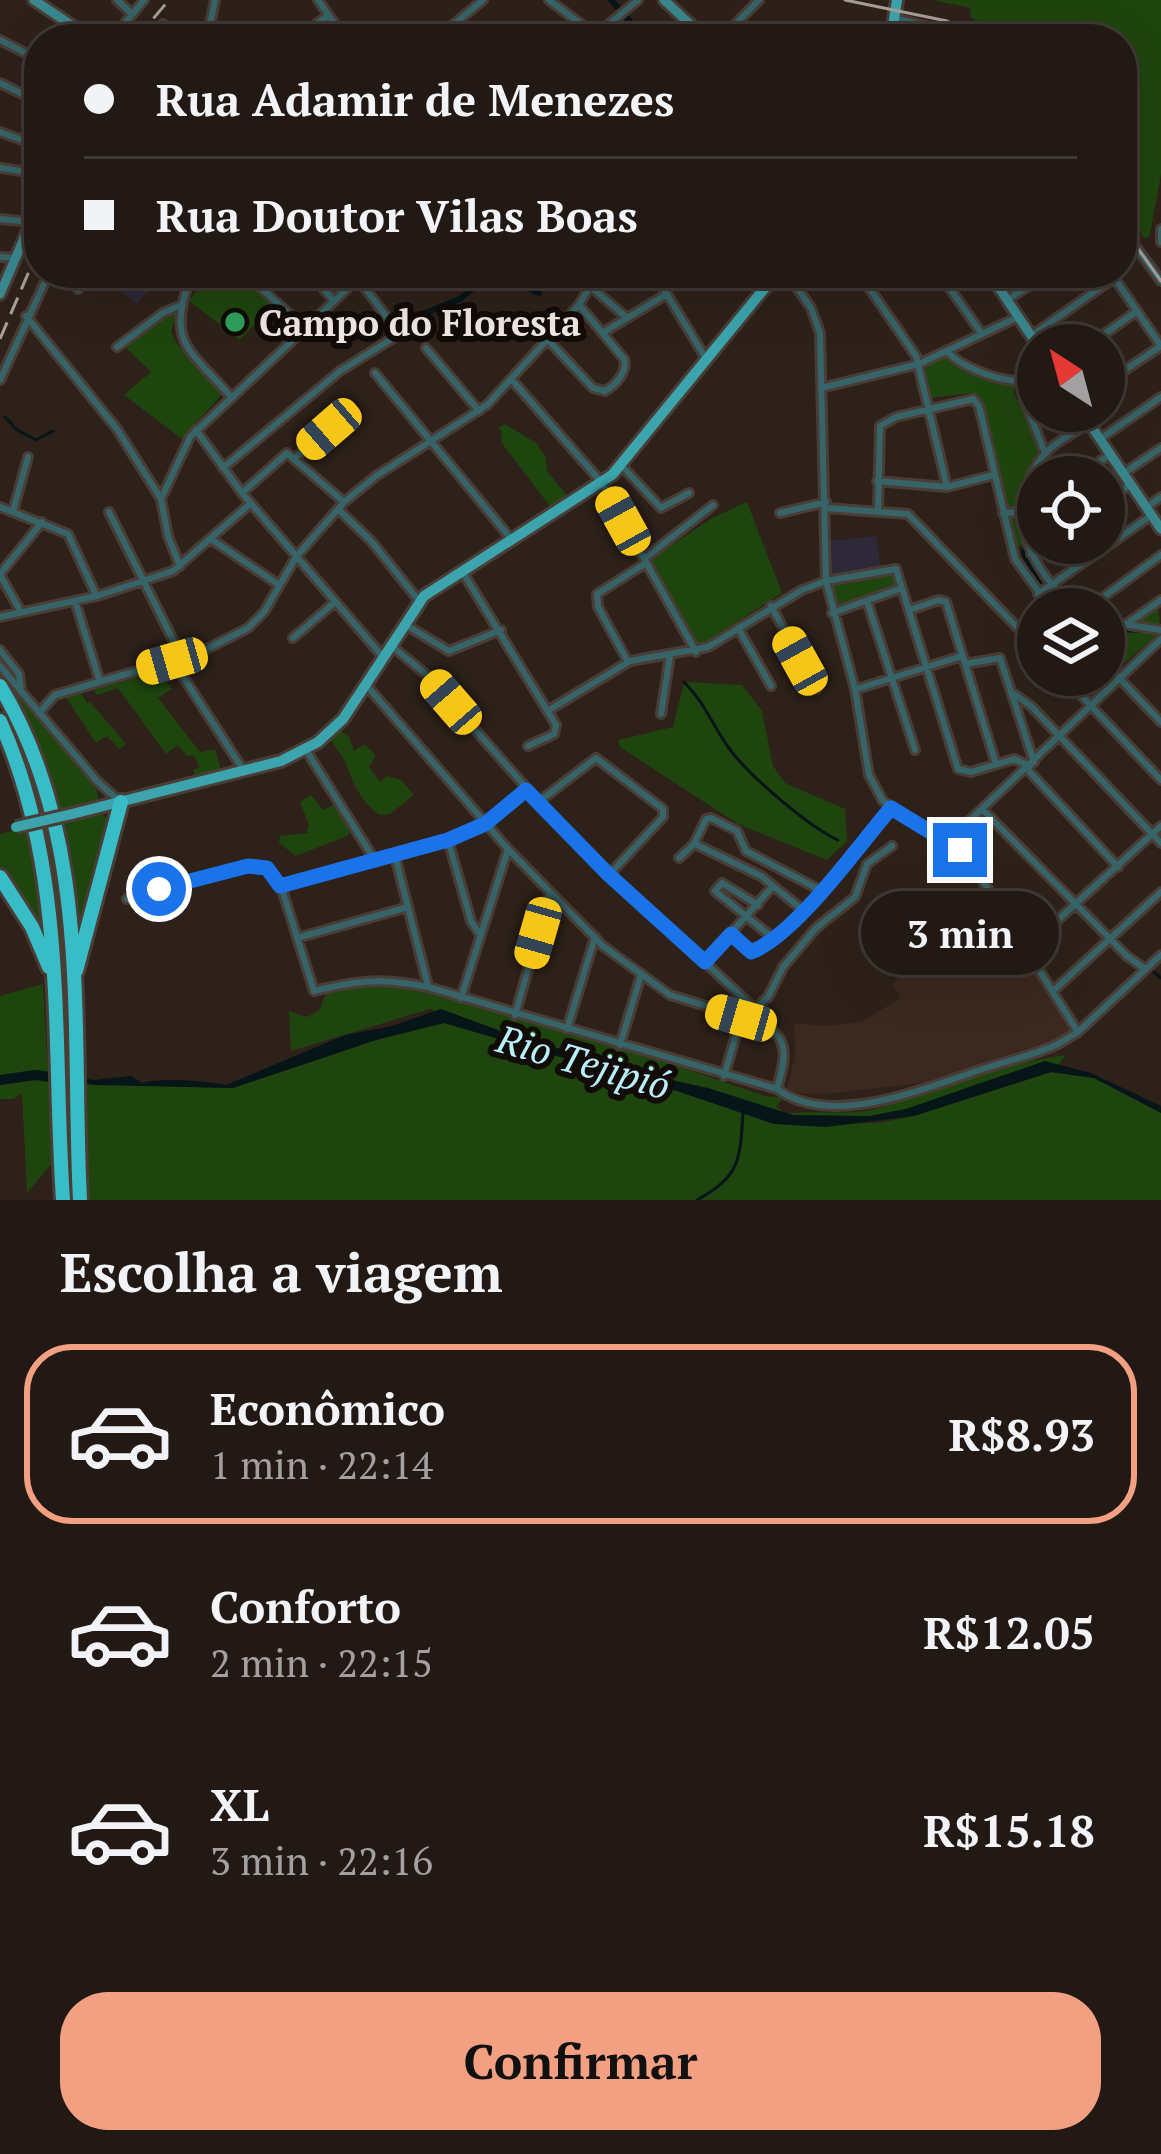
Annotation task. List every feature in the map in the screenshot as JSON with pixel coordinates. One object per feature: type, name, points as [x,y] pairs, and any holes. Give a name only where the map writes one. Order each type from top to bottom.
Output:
[{"type":"highway","points":[[0,686],[38,763],[67,878],[80,1200]]},
{"type":"highway","points":[[0,721],[22,775],[42,846],[50,905],[63,1200]]},
{"type":"highway","points":[[73,975],[80,964],[121,802]]},
{"type":"highway","points":[[102,806],[111,833]]},
{"type":"highway","points":[[0,877],[44,951],[53,984]]},
{"type":"main road","points":[[34,0],[70,24]]},
{"type":"main road","points":[[664,0],[690,24]]},
{"type":"main road","points":[[893,24],[897,0]]},
{"type":"main road","points":[[0,294],[24,239]]},
{"type":"main road","points":[[0,831],[244,771],[306,750],[343,718],[419,601],[602,483],[764,288]]},
{"type":"main road","points":[[999,288],[1023,324]]},
{"type":"main road","points":[[1095,432],[1161,529]]},
{"type":"street","points":[[117,0],[130,12]]},
{"type":"street","points":[[122,24],[144,0]]},
{"type":"street","points":[[318,0],[334,24]]},
{"type":"street","points":[[454,24],[483,0]]},
{"type":"street","points":[[549,0],[579,24]]},
{"type":"street","points":[[611,24],[638,0]]},
{"type":"street","points":[[735,24],[758,0]]},
{"type":"street","points":[[317,24],[328,15]]},
{"type":"street","points":[[894,18],[927,24]]},
{"type":"street","points":[[1161,229],[1161,242]]},
{"type":"street","points":[[1137,248],[1161,281]]},
{"type":"street","points":[[0,257],[16,258]]},
{"type":"street","points":[[0,380],[40,288]]},
{"type":"street","points":[[187,288],[179,326],[183,342],[231,397]]},
{"type":"street","points":[[261,288],[305,328]]},
{"type":"street","points":[[322,288],[334,302]]},
{"type":"street","points":[[160,499],[196,430],[349,288]]},
{"type":"street","points":[[223,468],[331,378],[393,338],[396,333],[369,288]]},
{"type":"street","points":[[39,713],[53,696],[177,660],[224,643],[248,628],[264,612],[296,557],[341,505],[479,411],[548,340],[590,288]]},
{"type":"street","points":[[596,288],[628,318]]},
{"type":"street","points":[[663,288],[705,358]]},
{"type":"street","points":[[798,288],[818,325],[824,387],[826,581],[856,689],[869,775],[878,796],[891,808],[971,862],[1078,1032]]},
{"type":"street","points":[[870,288],[920,364],[947,487]]},
{"type":"street","points":[[949,288],[982,335]]},
{"type":"street","points":[[1007,301],[1026,288]]},
{"type":"street","points":[[1047,324],[1095,288]]},
{"type":"street","points":[[1121,288],[1161,346],[1125,371]]},
{"type":"street","points":[[604,332],[667,294]]},
{"type":"street","points":[[117,346],[164,312],[182,305]]},
{"type":"street","points":[[548,340],[593,388],[605,391],[614,385],[626,365],[579,305]]},
{"type":"street","points":[[1119,324],[1137,311]]},
{"type":"street","points":[[26,316],[117,429],[160,499],[180,566]]},
{"type":"street","points":[[824,387],[920,364],[1018,317]]},
{"type":"street","points":[[426,348],[479,411]]},
{"type":"street","points":[[947,351],[961,364],[1017,380]]},
{"type":"street","points":[[375,373],[512,540]]},
{"type":"street","points":[[512,380],[602,483],[696,652]]},
{"type":"street","points":[[1100,439],[1161,397]]},
{"type":"street","points":[[878,509],[880,426],[970,398],[979,406],[1013,554],[1035,588]]},
{"type":"street","points":[[294,459],[329,429]]},
{"type":"street","points":[[196,430],[242,494],[382,656]]},
{"type":"street","points":[[1037,432],[1045,453]]},
{"type":"street","points":[[1043,456],[1076,432]]},
{"type":"street","points":[[1127,478],[1161,448]]},
{"type":"street","points":[[242,494],[287,453],[341,505],[419,601]]},
{"type":"street","points":[[13,512],[28,457]]},
{"type":"street","points":[[621,465],[661,508],[689,493]]},
{"type":"street","points":[[878,481],[947,487],[994,476]]},
{"type":"street","points":[[1047,588],[1150,511],[1161,497]]},
{"type":"street","points":[[0,617],[97,596],[180,566],[251,503]]},
{"type":"street","points":[[628,662],[598,608],[597,594],[713,505]]},
{"type":"street","points":[[780,513],[826,505],[908,514],[1017,627]]},
{"type":"street","points":[[0,507],[70,537],[97,596]]},
{"type":"street","points":[[110,512],[177,660],[244,771]]},
{"type":"street","points":[[1004,513],[1017,512]]},
{"type":"street","points":[[21,612],[0,574],[42,522]]},
{"type":"street","points":[[211,539],[279,585]]},
{"type":"street","points":[[1013,554],[1017,553]]},
{"type":"street","points":[[1113,588],[1161,555]]},
{"type":"street","points":[[1038,564],[1055,588]]},
{"type":"street","points":[[549,710],[628,662],[696,652],[771,606],[826,581],[895,568],[960,770],[971,772],[1014,759],[1030,766],[1118,867]]},
{"type":"street","points":[[462,571],[549,710],[556,731],[528,746]]},
{"type":"street","points":[[832,613],[902,589]]},
{"type":"street","points":[[909,610],[944,600],[996,764]]},
{"type":"street","points":[[1125,625],[1161,600]]},
{"type":"street","points":[[75,601],[100,682]]},
{"type":"street","points":[[867,601],[915,750]]},
{"type":"street","points":[[292,638],[335,602]]},
{"type":"street","points":[[771,606],[817,689]]},
{"type":"street","points":[[403,623],[449,651],[502,630]]},
{"type":"street","points":[[1125,625],[1161,630]]},
{"type":"street","points":[[738,628],[771,686]]},
{"type":"street","points":[[1125,672],[1159,643]]},
{"type":"street","points":[[390,645],[428,676],[537,803],[755,1009],[764,1024]]},
{"type":"street","points":[[0,650],[19,674],[21,692]]},
{"type":"street","points":[[661,714],[670,655]]},
{"type":"street","points":[[856,689],[927,667],[996,656],[1004,664],[1014,694],[1030,766]]},
{"type":"street","points":[[0,665],[97,782],[121,802]]},
{"type":"street","points":[[1125,683],[1161,722]]},
{"type":"street","points":[[365,684],[485,824],[595,938],[683,1001],[776,1031],[786,1048],[777,1089]]},
{"type":"street","points":[[1014,694],[1031,706],[1161,843]]},
{"type":"street","points":[[1083,696],[1161,779]]},
{"type":"street","points":[[947,842],[1100,696]]},
{"type":"street","points":[[306,750],[376,862]]},
{"type":"street","points":[[537,803],[596,758],[664,811],[609,875]]},
{"type":"street","points":[[97,782],[102,806]]},
{"type":"street","points":[[280,886],[448,840],[485,824],[526,790]]},
{"type":"street","points":[[731,934],[751,952],[774,938],[891,808]]},
{"type":"street","points":[[982,808],[1145,969]]},
{"type":"street","points":[[679,858],[710,818],[737,831],[743,848],[820,890]]},
{"type":"street","points":[[1027,948],[1161,826]]},
{"type":"street","points":[[448,840],[478,933]]},
{"type":"street","points":[[694,844],[747,868],[803,911]]},
{"type":"street","points":[[755,1009],[771,994],[783,968],[816,928],[855,897],[867,864],[892,846]]},
{"type":"street","points":[[461,998],[508,849]]},
{"type":"street","points":[[395,856],[428,987]]},
{"type":"street","points":[[127,898],[248,866],[267,868],[280,886],[314,991],[378,979],[428,987],[777,1089],[795,1102],[823,1105],[919,1094],[984,1068],[1042,1052],[1078,1032],[1161,955]]},
{"type":"street","points":[[758,905],[720,884],[716,894],[774,938]]},
{"type":"street","points":[[705,962],[773,886]]},
{"type":"street","points":[[515,1015],[550,892]]},
{"type":"street","points":[[1053,991],[1161,892]]},
{"type":"street","points":[[297,938],[407,908]]},
{"type":"street","points":[[567,1029],[595,938]]},
{"type":"street","points":[[620,1045],[641,975]]},
{"type":"street","points":[[724,1076],[741,1018]]},
{"type":"shaded area","points":[[116,288],[150,288],[137,304]]},
{"type":"shaded area","points":[[876,536],[881,569],[830,577],[828,541]]},
{"type":"shaded area","points":[[980,885],[1071,1031],[922,1083],[833,1093],[802,1094],[787,1089],[795,1056],[794,1023],[861,1022],[901,998],[892,985]]},
{"type":"green space","points":[[933,0],[1161,0],[1161,174],[1150,235],[1145,239],[1137,228],[1137,24],[984,24],[970,17],[971,8]]},
{"type":"green space","name":"Campo do Floresta","points":[[199,288],[255,288],[273,305],[240,340],[189,301]]},
{"type":"green space","points":[[178,308],[171,332],[177,344],[223,393],[182,439],[124,395],[151,372],[122,344]]},
{"type":"green space","points":[[940,355],[1017,384],[1013,391],[1017,432],[1033,432],[1041,448],[1037,456],[1017,456],[1017,547],[1010,549],[973,393],[929,398],[923,366]]},
{"type":"green space","points":[[505,424],[536,443],[546,458],[547,471],[569,498],[552,509],[501,442],[498,428]]},
{"type":"green space","points":[[747,502],[782,593],[698,647],[648,561],[712,518]]},
{"type":"green space","points":[[896,570],[900,587],[834,605],[831,582]]},
{"type":"green space","points":[[1158,609],[1161,632],[1125,662],[1125,622]]},
{"type":"green space","points":[[173,667],[174,671],[163,676],[172,689],[158,698],[200,752],[215,749],[222,773],[196,778],[193,770],[200,767],[193,755],[187,756],[178,745],[166,754],[118,688],[97,695],[94,690]]},
{"type":"green space","points":[[0,668],[76,753],[96,789],[98,804],[58,813],[0,682]]},
{"type":"green space","points":[[684,682],[742,685],[762,711],[773,766],[785,783],[845,809],[847,841],[827,860],[738,824],[620,747],[618,740],[673,727]]},
{"type":"green space","points":[[81,693],[126,744],[119,749],[107,736],[96,743],[65,696]]},
{"type":"green space","points":[[338,730],[349,736],[354,751],[364,744],[376,755],[369,767],[380,782],[387,776],[401,780],[414,795],[390,814],[373,810],[358,792],[330,738]]},
{"type":"green space","points":[[311,795],[323,810],[335,804],[349,835],[296,856],[279,843],[280,836],[307,833],[309,825],[300,802]]},
{"type":"green space","points":[[96,810],[107,818],[109,831],[73,960],[69,858],[58,819]]},
{"type":"green space","points":[[56,821],[71,980],[68,1067],[77,1200],[66,1200],[39,824]]},
{"type":"green space","points":[[36,825],[51,964],[0,873],[0,834]]},
{"type":"green space","points":[[391,981],[538,1018],[765,1096],[784,1098],[776,1106],[786,1114],[867,1111],[995,1071],[1066,1055],[1056,1068],[995,1078],[896,1114],[830,1122],[762,1111],[634,1065],[618,1067],[517,1040],[430,1009],[291,1051],[289,1011],[307,1017],[319,1010],[327,991],[343,983]]},
{"type":"green space","points":[[43,984],[53,1162],[27,1193],[22,1093],[0,1099],[0,996]]},
{"type":"green space","points":[[444,1023],[774,1124],[878,1123],[1051,1072],[1094,1078],[1161,1113],[1161,1200],[87,1200],[82,1084],[233,1088],[376,1040]]},
{"type":"water","name":"Rio Tejipió","points":[[441,1009],[528,1041],[624,1064],[644,1074],[793,1115],[869,1116],[906,1109],[1045,1061],[1091,1073],[1161,1106],[1161,1113],[1094,1078],[1051,1072],[914,1116],[826,1127],[774,1124],[444,1023],[376,1040],[233,1088],[48,1080],[50,1073],[94,1080],[131,1076],[142,1083],[172,1080],[226,1085],[345,1035]]},
{"type":"waterway","points":[[611,0],[619,9]]},
{"type":"waterway","points":[[623,13],[632,24]]},
{"type":"waterway","points":[[397,324],[460,299],[473,288]]},
{"type":"waterway","points":[[528,288],[539,293]]},
{"type":"waterway","points":[[5,417],[36,440],[53,431]]},
{"type":"waterway","points":[[1029,564],[1041,588]]},
{"type":"waterway","points":[[1125,629],[1142,630]]},
{"type":"waterway","points":[[684,682],[752,774],[838,840]]},
{"type":"waterway","points":[[1086,909],[1110,932]]},
{"type":"waterway","points":[[1117,939],[1141,963]]},
{"type":"waterway","points":[[1150,969],[1161,978]]},
{"type":"waterway","name":"Rio Tejipió","points":[[0,1080],[35,1075],[58,1078]]},
{"type":"waterway","points":[[697,1200],[722,1183],[735,1166],[743,1113]]},
{"type":"tram line","points":[[845,0],[953,24]]},
{"type":"tram line","points":[[1137,247],[1161,281]]},
{"type":"railway","points":[[149,24],[169,0]]},
{"type":"railway","points":[[0,339],[24,283]]},
{"type":"place","name":"Campo do Floresta","points":[[235,322]]},
{"type":"route","points":[[159,889],[248,866],[267,868],[280,886],[376,862],[475,830],[526,790],[636,901],[705,962],[731,934],[751,952],[774,938],[891,808],[960,850]]}]
